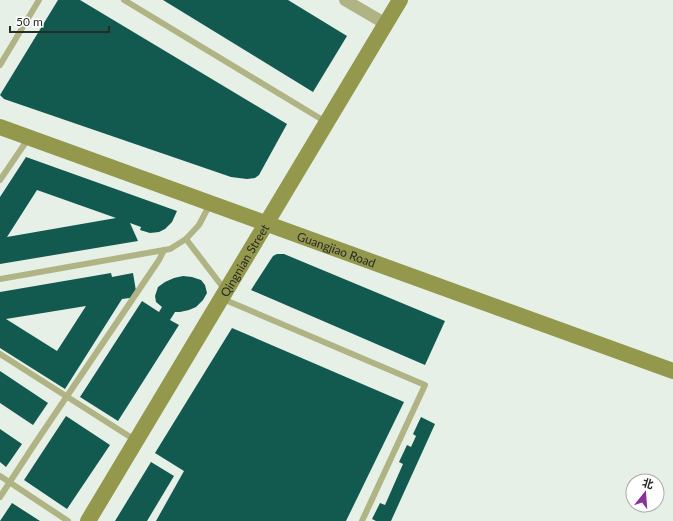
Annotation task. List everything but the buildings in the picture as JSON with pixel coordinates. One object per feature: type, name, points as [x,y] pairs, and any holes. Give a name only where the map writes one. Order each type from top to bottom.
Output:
[{"type":"main road","name":"Qingnian Street","points":[[88,521],[400,0]]},
{"type":"main road","name":"Guangjiao Road","points":[[0,127],[673,372]]},
{"type":"street","points":[[346,0],[386,24]]},
{"type":"lane","points":[[0,65],[39,0]]},
{"type":"lane","points":[[124,0],[326,122]]},
{"type":"lane","points":[[0,180],[28,137]]},
{"type":"lane","points":[[0,279],[170,249],[186,239],[199,225],[210,203]]},
{"type":"lane","points":[[186,239],[223,294],[425,385],[362,521]]},
{"type":"lane","points":[[0,498],[155,267],[164,250]]},
{"type":"lane","points":[[0,354],[136,440]]},
{"type":"lane","points":[[0,476],[68,521]]}]
